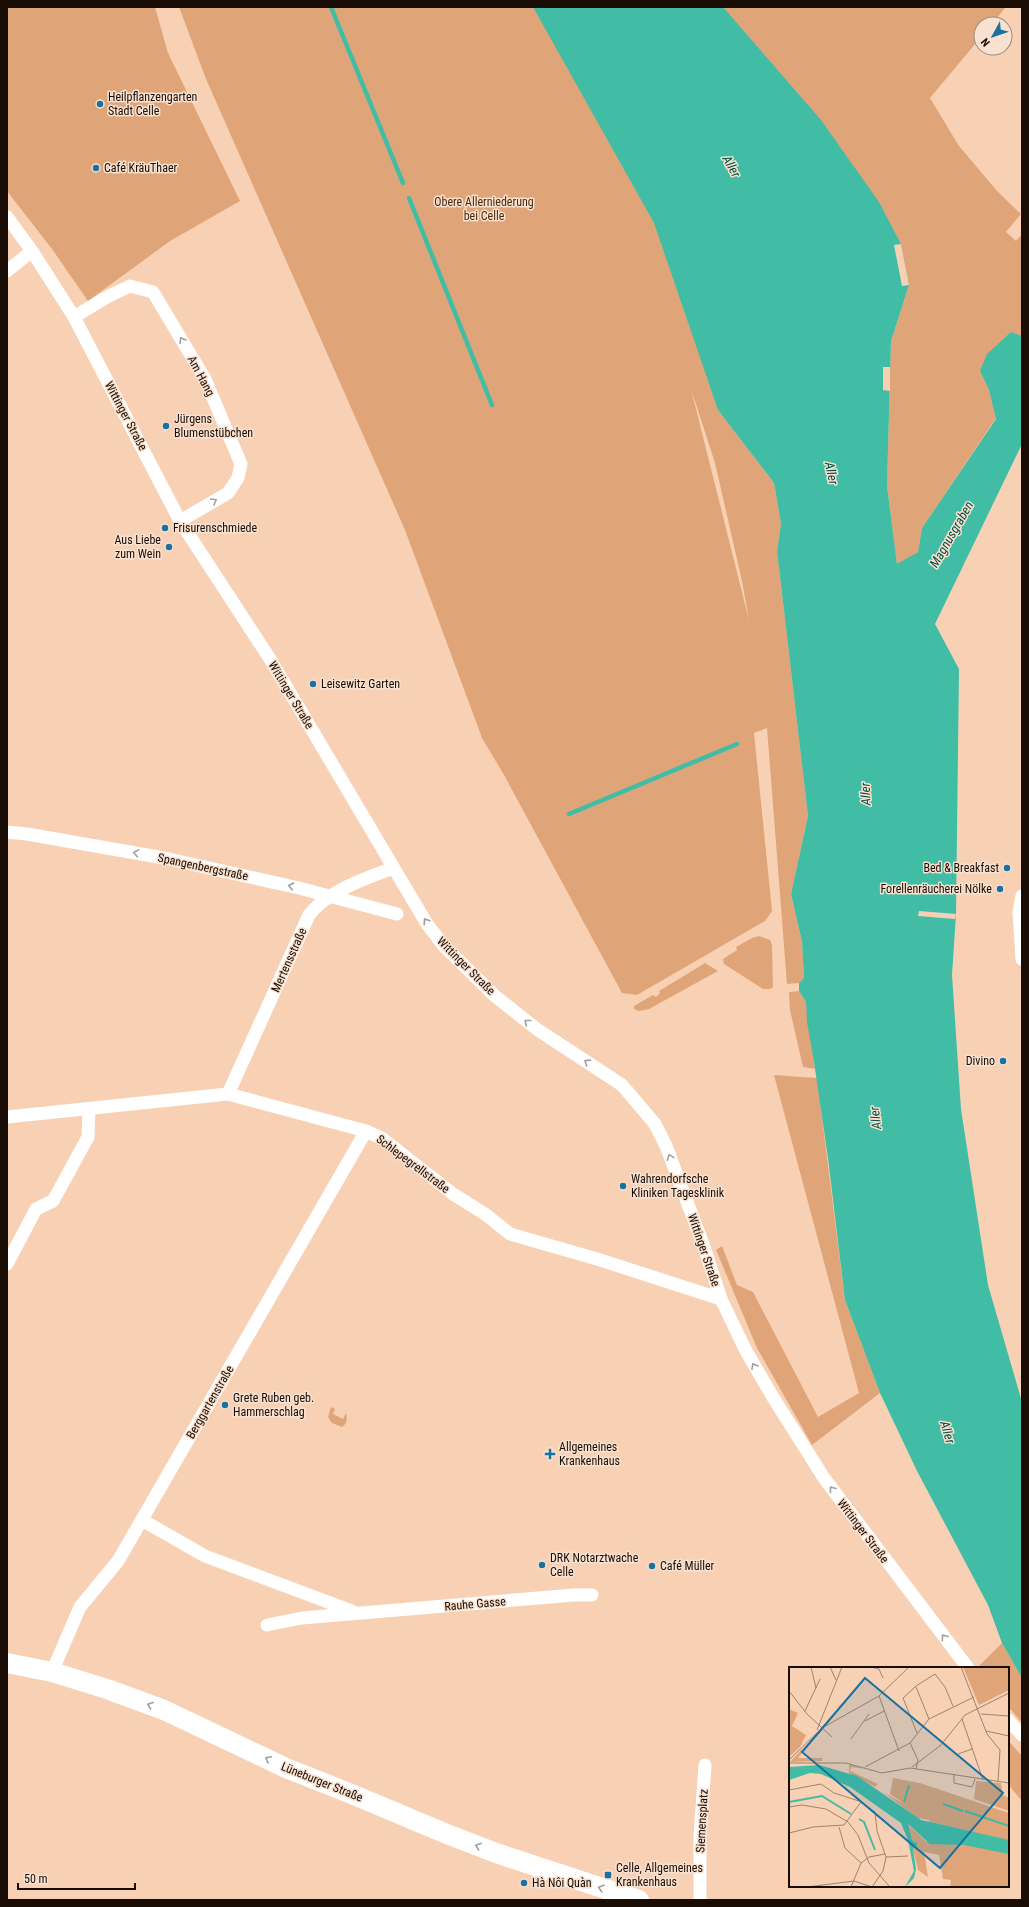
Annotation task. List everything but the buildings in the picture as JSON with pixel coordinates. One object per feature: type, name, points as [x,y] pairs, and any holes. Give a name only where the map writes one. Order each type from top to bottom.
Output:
[{"type":"main road","name":"Lüneburger Straße","points":[[7,1663],[52,1672],[107,1689],[164,1710],[286,1768],[447,1834],[639,1900]]},
{"type":"street","name":"Wittinger Straße","points":[[7,217],[32,251],[74,317],[180,521],[270,659],[427,924],[444,946],[495,996],[538,1030],[622,1085],[655,1124],[666,1146],[695,1221],[721,1299],[746,1350],[774,1399],[824,1478],[967,1667]]},
{"type":"street","points":[[7,271],[32,251]]},
{"type":"street","name":"Am Hang","points":[[74,317],[107,297],[130,286],[153,292],[205,379],[241,464],[238,478],[228,492],[180,521]]},
{"type":"street","name":"Spangenbergstraße","points":[[7,832],[27,834],[164,858],[329,896],[397,914]]},
{"type":"street","name":"Mertensstraße","points":[[228,1094],[309,915],[317,905],[329,896],[393,868]]},
{"type":"street","points":[[1022,896],[1019,912],[1022,959]]},
{"type":"street","name":"Schlepegrellstraße","points":[[7,1117],[228,1094],[366,1131],[383,1139],[452,1194],[485,1214],[510,1234],[629,1269],[721,1299]]},
{"type":"street","points":[[7,1264],[36,1209],[53,1201],[88,1137],[89,1109]]},
{"type":"street","name":"Berggartenstraße","points":[[52,1672],[80,1607],[118,1561],[366,1131]]},
{"type":"street","name":"Rauhe Gasse","points":[[142,1520],[205,1556],[357,1613]]},
{"type":"street","name":"Rauhe Gasse","points":[[267,1625],[302,1618],[574,1595],[592,1595]]},
{"type":"street","points":[[1009,1721],[1022,1736]]},
{"type":"street","name":"Siemensplatz","points":[[700,1900],[700,1837],[705,1765]]},
{"type":"green space","name":"Heilpflanzengarten Stadt Celle","points":[[7,7],[155,7],[168,53],[240,201],[170,241],[88,301],[52,249],[7,191]]},
{"type":"green space","name":"Obere Allerniederung bei Celle","points":[[179,7],[1006,7],[999,16],[973,16],[973,47],[930,98],[959,146],[998,192],[1021,214],[1006,232],[1016,241],[1022,234],[1022,336],[1011,332],[980,371],[989,390],[996,418],[922,528],[918,552],[897,565],[887,486],[891,341],[909,285],[718,410],[774,483],[781,524],[777,551],[808,816],[791,894],[802,942],[804,978],[799,983],[787,984],[767,728],[754,733],[772,911],[765,921],[637,995],[622,993],[504,775],[482,738],[405,530],[206,79]],"holes":[[[691,389],[715,463],[742,581],[749,620]]]},
{"type":"green space","points":[[759,936],[770,940],[772,945],[773,987],[770,989],[763,989],[724,964],[723,959],[737,950],[736,947],[752,938]]},
{"type":"green space","points":[[705,963],[718,971],[649,1009],[639,1011],[634,1009],[634,1006],[653,995],[656,997],[660,993],[659,991]]},
{"type":"green space","points":[[799,991],[806,1002],[815,1069],[803,1067],[790,1010],[789,992]]},
{"type":"green space","points":[[774,1075],[817,1078],[845,1300],[880,1393],[812,1445],[757,1348],[716,1250],[722,1246],[737,1285],[753,1292],[818,1417],[859,1393]]},
{"type":"green space","points":[[331,1407],[335,1409],[333,1414],[343,1419],[346,1413],[347,1419],[342,1427],[332,1423],[328,1417]]},
{"type":"green space","points":[[1002,1643],[1022,1678],[1022,1723],[1009,1707],[1009,1667],[978,1667]]},
{"type":"green space","points":[[1009,1741],[1022,1756],[1022,1801],[1009,1785]]},
{"type":"water","points":[[533,7],[723,7],[821,120],[879,202],[901,244],[909,285],[891,341],[887,486],[897,564],[918,552],[922,528],[996,419],[989,390],[980,371],[987,354],[1011,332],[1022,336],[1022,444],[935,624],[959,669],[956,914],[952,975],[961,1109],[988,1285],[1022,1402],[1022,1678],[1002,1643],[988,1605],[917,1471],[880,1393],[845,1300],[828,1158],[807,1022],[806,1002],[799,991],[799,983],[804,978],[802,942],[791,894],[808,816],[777,551],[781,524],[774,483],[718,410],[654,223]]},
{"type":"pier","points":[[901,244],[909,285],[902,286],[894,245]]},
{"type":"pier","points":[[883,367],[890,367],[890,391],[883,390]]},
{"type":"pier","points":[[919,911],[956,914],[955,919],[918,916]]},
{"type":"waterway","points":[[331,7],[403,183]]},
{"type":"waterway","points":[[409,198],[492,405]]},
{"type":"waterway","points":[[569,814],[737,744]]},
{"type":"place","name":"Heilpflanzengarten Stadt Celle","points":[[100,104]]},
{"type":"place","name":"Café KräuThaer","points":[[96,168]]},
{"type":"place","name":"Jürgens Blumenstübchen","points":[[166,426]]},
{"type":"place","name":"Frisurenschmiede","points":[[165,528]]},
{"type":"place","name":"Aus Liebe zum Wein","points":[[169,547]]},
{"type":"place","name":"Leisewitz Garten","points":[[313,684]]},
{"type":"place","name":"Bed & Breakfast","points":[[1007,868]]},
{"type":"place","name":"Forellenräucherei Nölke","points":[[1000,889]]},
{"type":"place","name":"Divino","points":[[1003,1061]]},
{"type":"place","name":"Wahrendorfsche Kliniken Tagesklinik","points":[[623,1186]]},
{"type":"place","name":"Grete Ruben geb. Hammerschlag","points":[[225,1405]]},
{"type":"place","name":"Allgemeines Krankenhaus","points":[[550,1454]]},
{"type":"place","name":"DRK Notarztwache Celle","points":[[542,1565]]},
{"type":"place","name":"Café Müller","points":[[652,1566]]},
{"type":"place","name":"Celle, Allgemeines Krankenhaus","points":[[608,1875]]},
{"type":"place","name":"Hà Nôi Quàn","points":[[524,1883]]},
{"type":"water label","name":"Aller","points":[[732,166]]},
{"type":"water label","name":"Aller","points":[[832,473]]},
{"type":"water label","name":"Magnusgraben","points":[[951,534]]},
{"type":"water label","name":"Aller","points":[[865,794]]},
{"type":"water label","name":"Aller","points":[[875,1118]]},
{"type":"water label","name":"Aller","points":[[948,1432]]}]
